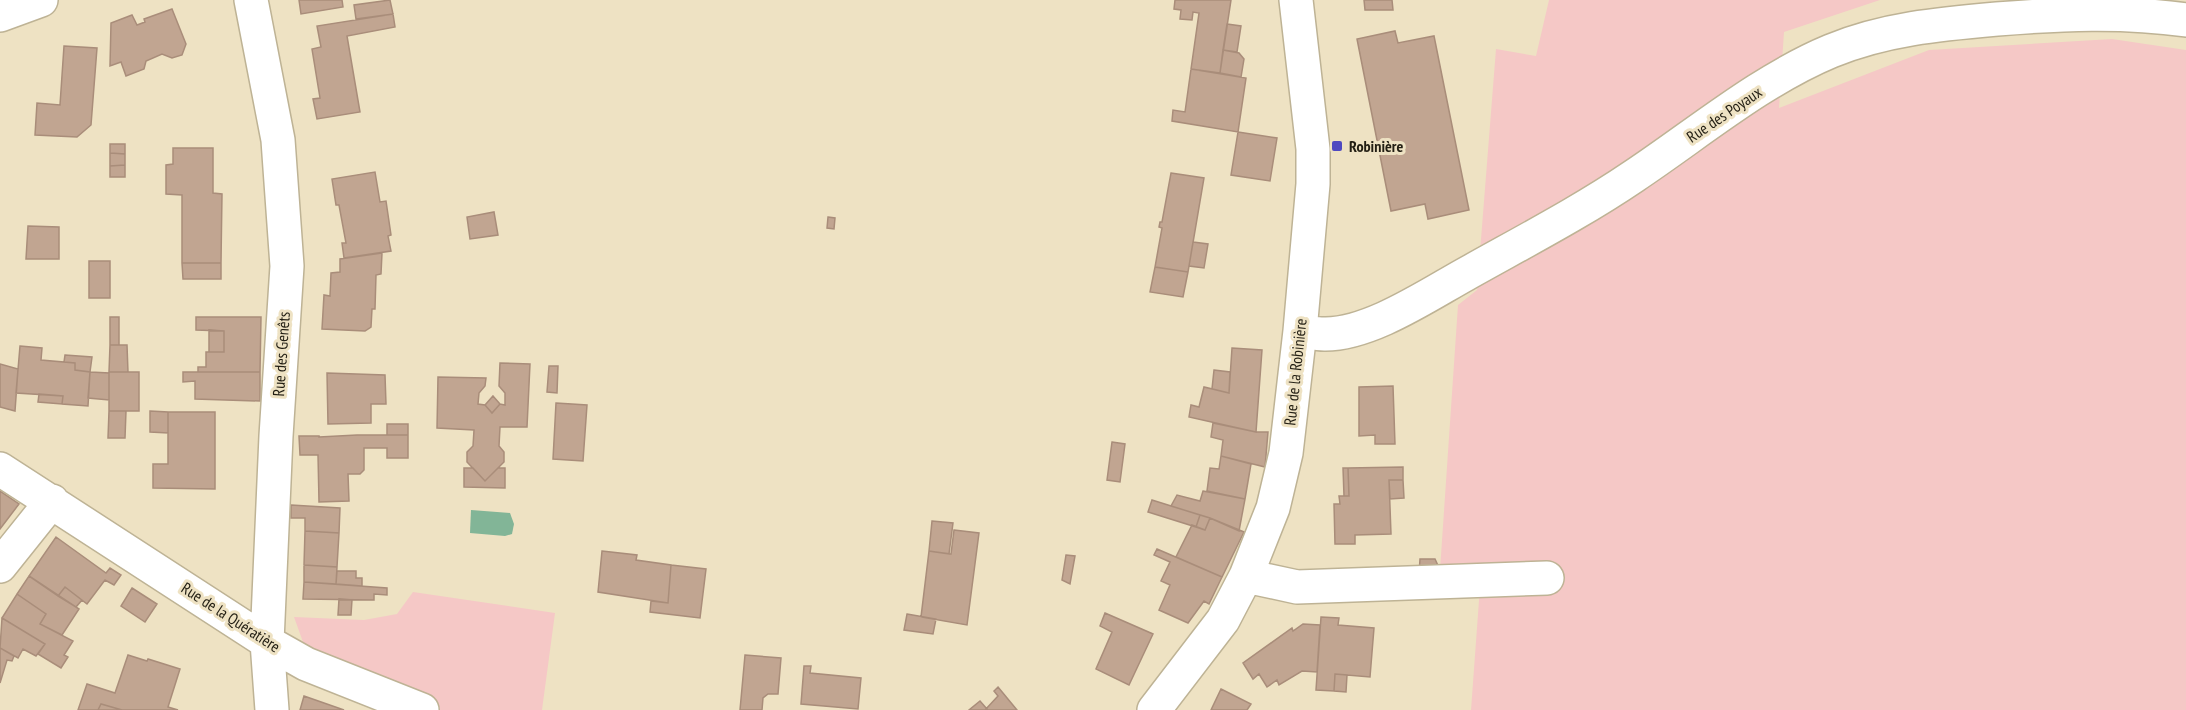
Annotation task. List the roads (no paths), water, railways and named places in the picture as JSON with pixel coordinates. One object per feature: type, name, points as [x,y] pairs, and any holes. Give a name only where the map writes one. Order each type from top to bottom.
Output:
[{"type":"street","points":[[0,15],[41,0]]},
{"type":"street","name":"Rue des Genêts","points":[[251,0],[278,140],[287,266],[276,436],[267,642],[272,710]]},
{"type":"street","name":"Rue de la Robinière","points":[[1154,710],[1223,620],[1246,576],[1273,508],[1286,453],[1313,184],[1313,149],[1296,0]]},
{"type":"street","name":"Rue des Poyaux","points":[[1300,331],[1326,334],[1361,327],[1407,307],[1579,211],[1632,178],[1770,83],[1832,50],[1930,24],[2106,13],[2152,15],[2186,20]]},
{"type":"street","name":"Rue de la Quératière","points":[[0,469],[267,642],[306,664],[422,710]]},
{"type":"street","points":[[0,566],[52,501]]},
{"type":"street","points":[[1246,576],[1297,587],[1547,579]]},
{"type":"place","name":"Robinière","points":[[1337,146]]}]
